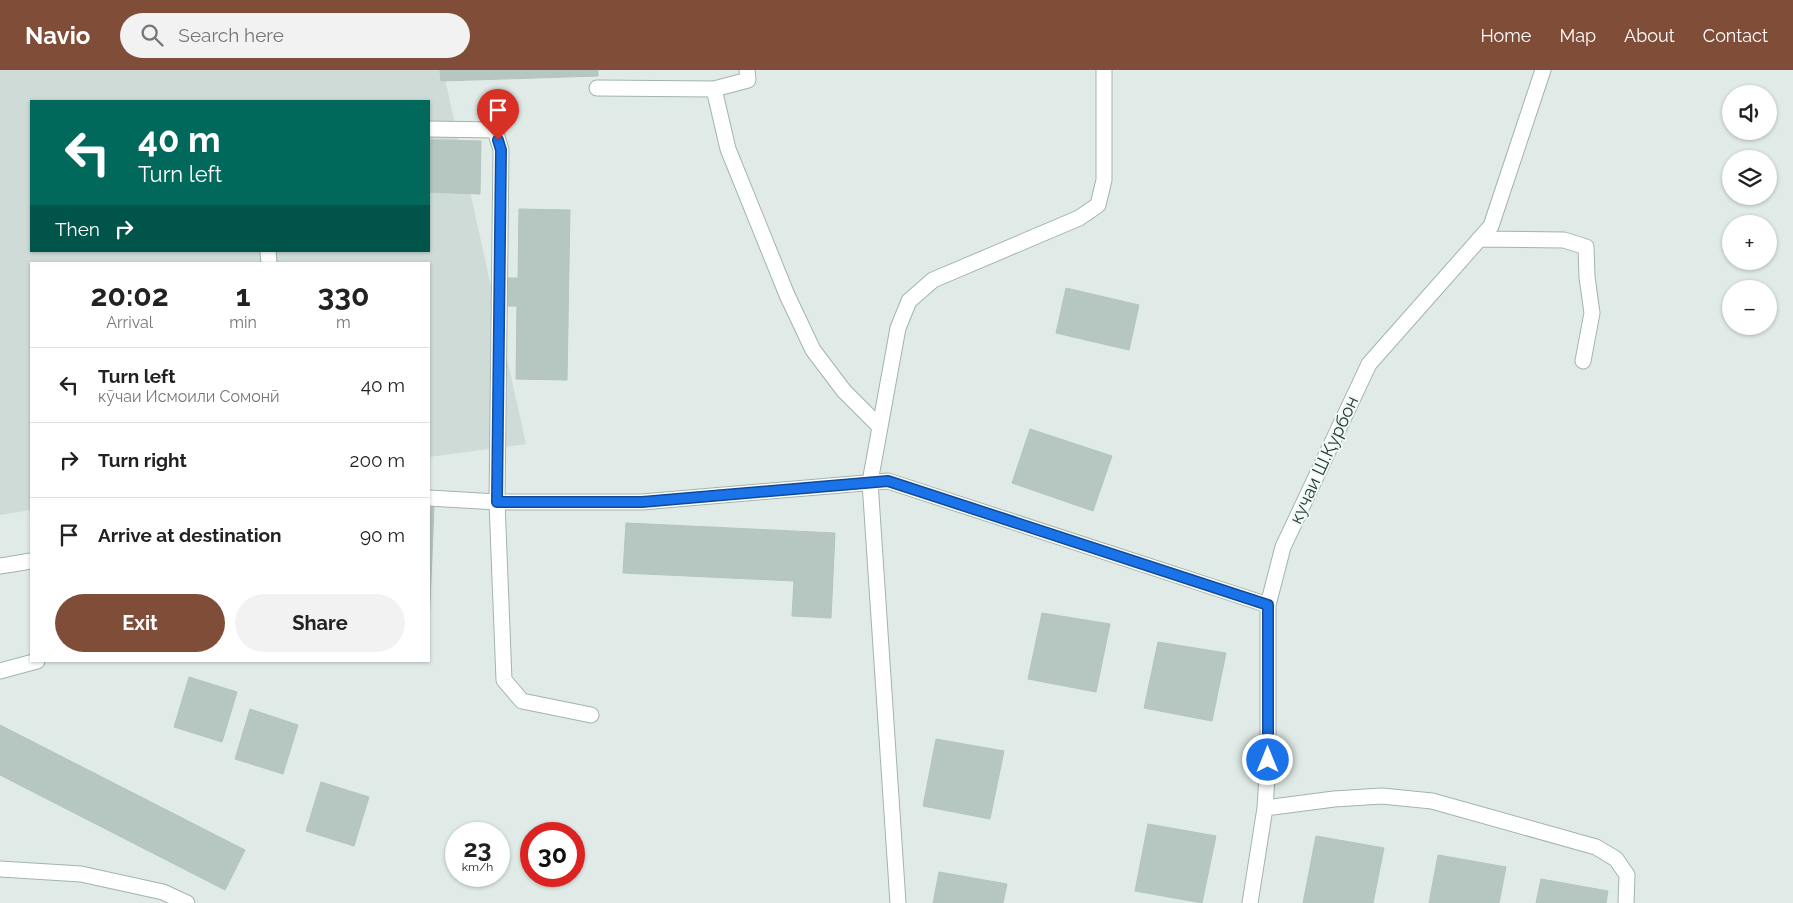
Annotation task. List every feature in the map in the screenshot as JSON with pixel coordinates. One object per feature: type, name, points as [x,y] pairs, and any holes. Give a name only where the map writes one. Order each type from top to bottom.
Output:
[{"type":"street","points":[[597,88],[714,89],[748,80],[747,70]]},
{"type":"street","points":[[898,903],[870,482],[898,328],[909,301],[933,280],[1079,218],[1098,204],[1104,180],[1104,70]]},
{"type":"street","name":"кучаи Ш.Қурбон","points":[[1250,903],[1265,808],[1268,760],[1268,605],[1283,547],[1369,364],[1490,226],[1543,70]]},
{"type":"street","points":[[714,89],[728,149],[788,295],[813,350],[844,391],[880,427]]},
{"type":"street","points":[[430,130],[496,130],[501,150],[497,502],[504,680],[522,701],[591,715]]},
{"type":"street","points":[[1479,239],[1564,240],[1586,247],[1587,277],[1592,313],[1583,361]]},
{"type":"street","points":[[430,498],[497,502],[642,502],[888,481],[1268,605]]},
{"type":"street","points":[[0,566],[30,561]]},
{"type":"street","points":[[0,671],[33,662]]},
{"type":"street","points":[[1265,808],[1334,799],[1382,796],[1432,801],[1596,847],[1616,859],[1627,876],[1626,903]]},
{"type":"street","points":[[0,869],[81,874],[163,892],[187,903]]},
{"type":"shaded area","points":[[0,70],[443,70],[526,444],[430,457],[430,262],[30,262],[30,510],[0,515]]},
{"type":"building","points":[[440,70],[598,70],[598,76],[441,81]]},
{"type":"building","points":[[430,140],[481,141],[480,194],[430,192]]},
{"type":"building","points":[[519,209],[570,210],[567,380],[516,379],[517,306],[500,306],[501,278],[518,278]]},
{"type":"building","points":[[1066,288],[1139,305],[1129,350],[1056,333]]},
{"type":"building","points":[[1030,429],[1112,456],[1093,511],[1012,483]]},
{"type":"building","points":[[430,507],[434,507],[430,603]]},
{"type":"building","points":[[626,523],[835,533],[831,618],[792,616],[794,581],[623,573]]},
{"type":"building","points":[[1042,613],[1110,624],[1096,692],[1028,679]]},
{"type":"building","points":[[1158,642],[1226,653],[1212,721],[1144,708]]},
{"type":"building","points":[[189,677],[237,692],[222,742],[174,727]]},
{"type":"building","points":[[250,709],[298,725],[283,774],[235,759]]},
{"type":"building","points":[[0,725],[245,850],[225,890],[0,775]]},
{"type":"building","points":[[936,739],[1004,751],[990,819],[923,806]]},
{"type":"building","points":[[321,782],[369,797],[354,846],[306,831]]},
{"type":"building","points":[[1148,824],[1216,836],[1202,903],[1135,891]]},
{"type":"building","points":[[1316,836],[1384,848],[1373,903],[1303,903]]},
{"type":"building","points":[[1438,855],[1506,867],[1499,903],[1429,903]]},
{"type":"building","points":[[939,872],[1007,884],[1003,903],[933,903]]},
{"type":"building","points":[[1541,879],[1608,891],[1606,903],[1536,903]]},
{"type":"route","points":[[498,140],[501,150],[497,502],[642,502],[888,481],[1268,605],[1268,760]]}]
